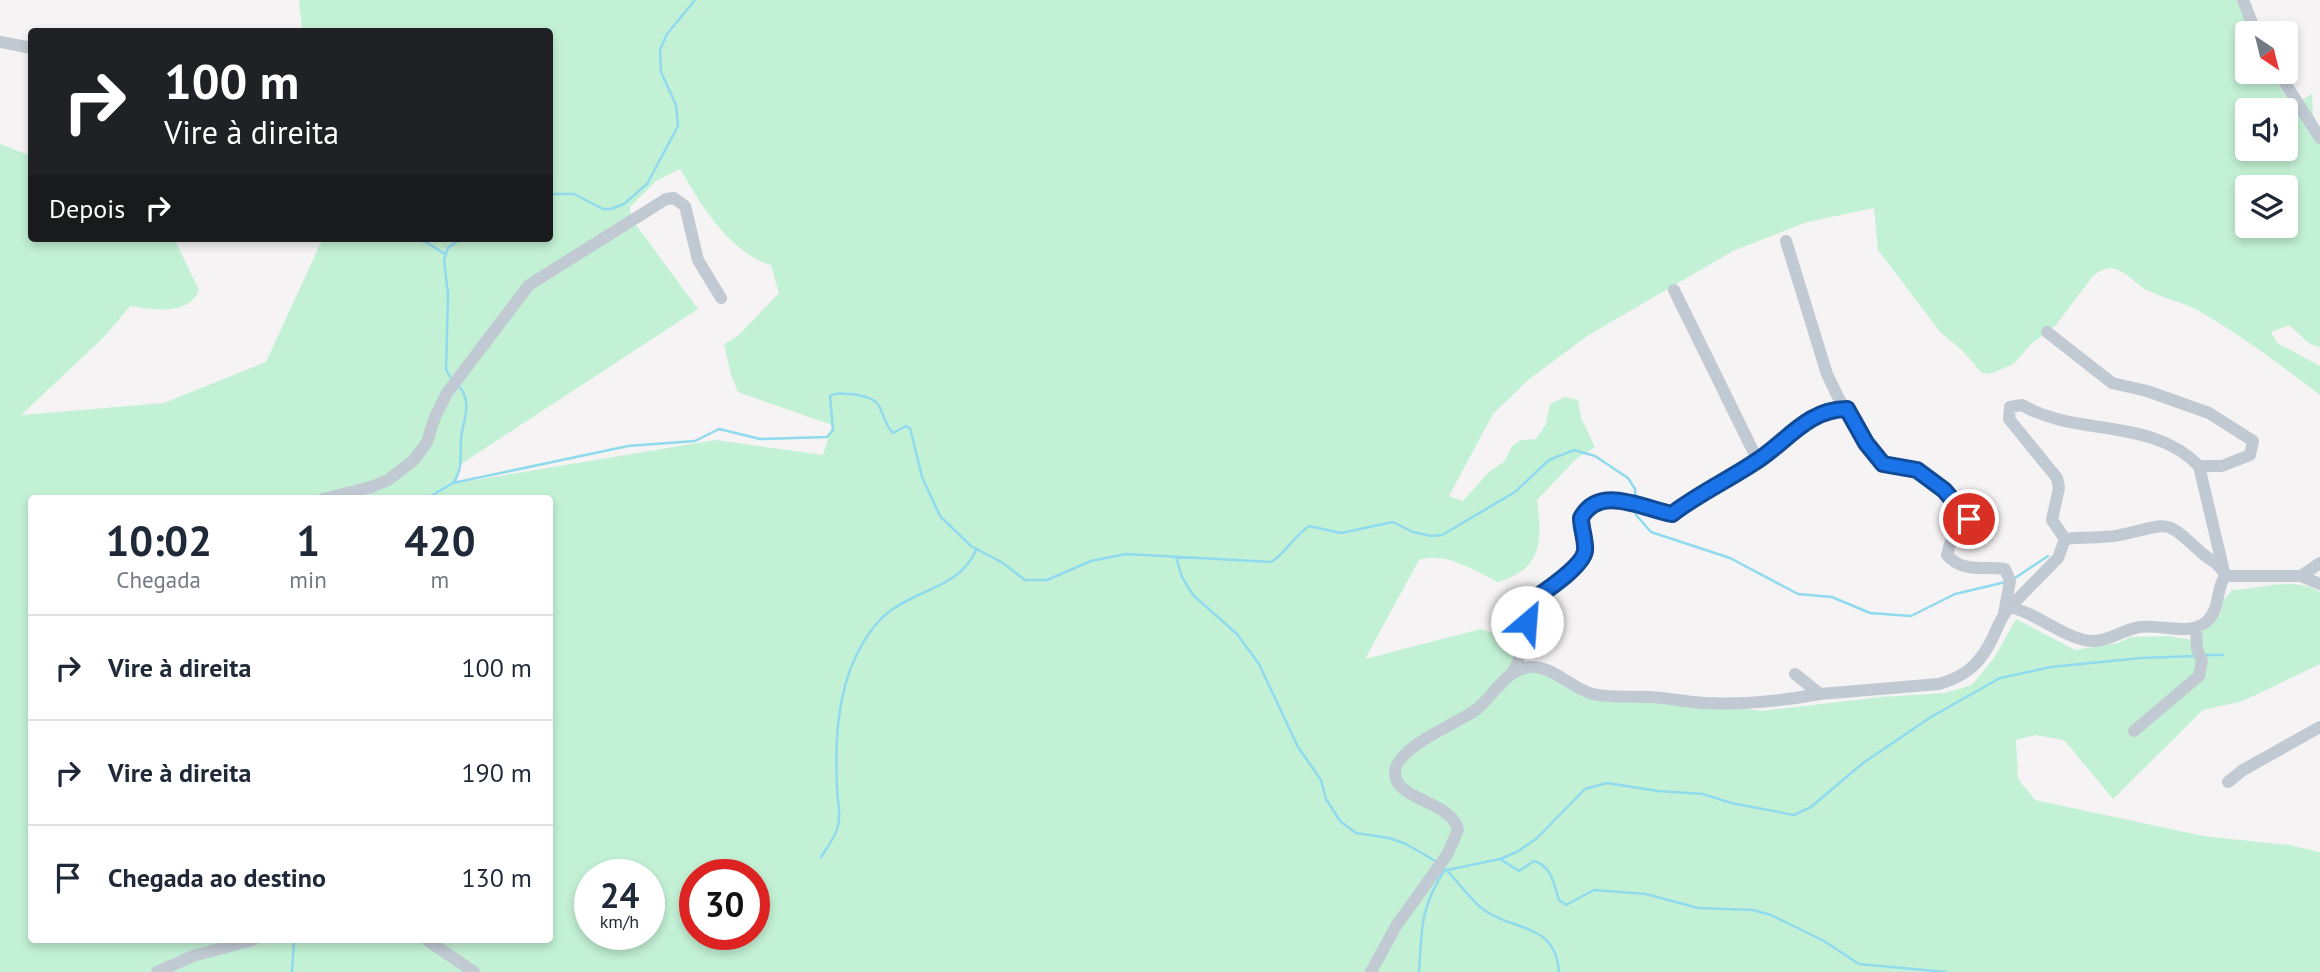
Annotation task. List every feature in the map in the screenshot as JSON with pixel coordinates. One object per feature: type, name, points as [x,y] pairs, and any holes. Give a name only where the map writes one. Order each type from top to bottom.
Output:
[{"type":"street","points":[[2243,0],[2251,21]]},
{"type":"street","points":[[0,42],[28,47]]},
{"type":"street","points":[[2286,84],[2320,138]]},
{"type":"street","points":[[339,495],[388,480],[414,460],[427,442],[447,393],[529,285],[666,200],[674,198],[685,206],[698,260],[721,298]]},
{"type":"street","points":[[1786,241],[1826,374],[1866,443],[1883,464],[1917,470],[1937,484],[1964,510],[1969,519],[1950,544],[1947,555],[1955,564],[1965,567],[2005,569],[2010,581],[2006,610]]},
{"type":"street","points":[[1674,290],[1758,461]]},
{"type":"street","points":[[2047,332],[2112,383],[2147,391],[2209,413],[2253,441],[2250,455],[2222,466],[2199,466]]},
{"type":"street","points":[[2065,539],[2052,520],[2059,488],[2057,478],[2008,419],[2010,407],[2022,405],[2038,414],[2121,428],[2188,455],[2199,466],[2225,576]]},
{"type":"street","points":[[1371,972],[1396,926],[1454,844],[1458,830],[1455,820],[1447,812],[1400,785],[1395,772],[1397,766],[1409,751],[1424,740],[1479,708],[1511,675],[1518,663],[1528,603],[1583,558],[1581,518],[1593,502],[1603,499],[1621,501],[1672,514],[1758,461],[1815,416],[1833,409],[1847,409]]},
{"type":"street","points":[[2065,539],[2120,535],[2160,525],[2172,527],[2189,538],[2204,555],[2220,566],[2225,576]]},
{"type":"street","points":[[1511,675],[1521,669],[1539,667],[1579,689],[1597,695],[1701,703],[1764,702],[1820,694],[1939,684],[1970,671],[1981,659],[2006,610],[2058,558],[2065,539]]},
{"type":"street","points":[[2301,576],[2320,563]]},
{"type":"street","points":[[2006,610],[2018,609],[2060,632],[2086,640],[2108,640],[2141,627],[2196,628],[2209,620],[2217,602],[2219,584],[2225,576]]},
{"type":"street","points":[[2225,576],[2301,576],[2320,584]]},
{"type":"street","points":[[2134,731],[2199,676],[2202,661],[2197,649],[2196,628]]},
{"type":"street","points":[[1795,674],[1820,694]]},
{"type":"street","points":[[2228,782],[2243,770],[2320,727]]},
{"type":"street","points":[[204,953],[216,943]]},
{"type":"street","points":[[157,972],[204,953],[242,943]]},
{"type":"street","points":[[431,943],[474,972]]},
{"type":"green space","points":[[299,0],[2241,0],[2247,21],[2235,21],[2235,84],[2278,84],[2288,98],[2235,98],[2235,161],[2298,161],[2298,102],[2312,94],[2313,118],[2320,143],[2320,347],[2310,344],[2289,325],[2271,332],[2277,343],[2320,366],[2320,395],[2215,321],[2193,308],[2149,291],[2123,272],[2109,268],[2093,276],[2056,325],[2030,345],[2014,364],[1989,374],[1981,372],[1962,350],[1941,333],[1878,250],[1874,208],[1807,222],[1733,251],[1587,336],[1528,380],[1493,414],[1449,496],[1463,501],[1490,471],[1504,462],[1512,446],[1521,440],[1536,439],[1546,424],[1550,404],[1565,397],[1578,400],[1581,418],[1595,447],[1576,459],[1537,500],[1539,540],[1531,561],[1524,569],[1498,582],[1450,560],[1419,560],[1365,659],[1481,629],[1506,637],[1510,653],[1516,662],[1580,691],[1704,702],[1761,711],[1881,697],[1945,693],[1972,685],[1994,658],[2016,619],[2075,650],[2118,643],[2131,637],[2168,636],[2192,640],[2221,613],[2223,601],[2232,590],[2288,584],[2310,587],[2320,592],[2320,664],[2243,701],[2203,710],[2113,799],[2064,740],[2036,735],[2016,740],[2018,779],[2035,800],[2203,836],[2289,845],[2320,852],[2320,972],[0,972],[0,144],[28,155],[28,242],[176,242],[199,290],[194,299],[178,308],[130,306],[105,336],[21,415],[164,403],[266,362],[321,242],[553,242],[553,28],[302,28]],"holes":[[[680,169],[707,212],[730,239],[756,259],[771,265],[779,293],[738,336],[724,344],[738,392],[832,425],[823,455],[716,440],[457,483],[458,466],[698,309],[631,218],[630,207],[656,181]]]},
{"type":"waterway","points":[[553,194],[574,194],[603,209],[611,209],[624,204],[647,184],[678,126],[676,105],[661,72],[660,50],[667,34],[695,0]]},
{"type":"waterway","points":[[426,242],[445,254]]},
{"type":"waterway","points":[[450,377],[446,369],[448,294],[444,260],[448,248],[456,242]]},
{"type":"waterway","points":[[453,483],[460,468],[466,412],[466,399],[459,386]]},
{"type":"waterway","points":[[433,495],[453,483],[628,446],[695,441],[719,429],[760,439],[827,437],[833,430],[830,396],[851,394],[864,396],[877,403],[893,433],[906,426],[910,428],[922,477],[940,516],[971,546],[1003,563],[1025,580],[1047,580],[1091,561],[1126,554],[1271,562],[1309,526],[1341,533],[1393,522],[1413,532],[1431,536],[1442,535],[1515,492],[1549,460],[1574,450],[1595,456],[1628,478],[1635,489],[1636,501]]},
{"type":"waterway","points":[[1636,507],[1636,515],[1651,532],[1730,558],[1798,594],[1832,597],[1870,613],[1911,616],[1955,594],[2006,582]]},
{"type":"waterway","points":[[821,857],[838,824],[836,753],[841,703],[850,671],[860,649],[883,617],[896,607],[952,578],[969,562],[976,550]]},
{"type":"waterway","points":[[2012,580],[2048,556]]},
{"type":"waterway","points":[[1176,557],[1182,577],[1193,595],[1237,634],[1259,664],[1298,747],[1321,780],[1326,799],[1340,821],[1356,833],[1389,838],[1406,844],[1437,862]]},
{"type":"waterway","points":[[2206,655],[2223,655]]},
{"type":"waterway","points":[[1447,870],[1500,859],[1517,852],[1536,839],[1585,789],[1607,783],[1658,791],[1703,794],[1731,803],[1794,815],[1811,807],[1863,763],[1931,717],[2000,678],[2051,667],[2141,658],[2196,656]]},
{"type":"waterway","points":[[1500,859],[1519,871],[1534,861],[1540,863],[1549,872],[1559,900],[1566,905],[1594,890],[1646,894],[1698,908],[1753,910],[1771,915],[1824,941],[1859,964],[1946,972]]},
{"type":"waterway","points":[[1442,866],[1484,910],[1542,936],[1556,956],[1559,972]]},
{"type":"waterway","points":[[1419,972],[1422,930],[1427,907],[1445,869]]},
{"type":"waterway","points":[[292,972],[294,943]]},
{"type":"route","points":[[1527,622],[1528,603],[1583,558],[1585,552],[1581,518],[1593,502],[1603,499],[1621,501],[1672,514],[1758,461],[1786,436],[1815,416],[1833,409],[1847,409],[1866,443],[1883,464],[1917,470],[1930,478],[1956,501],[1969,519]]}]
